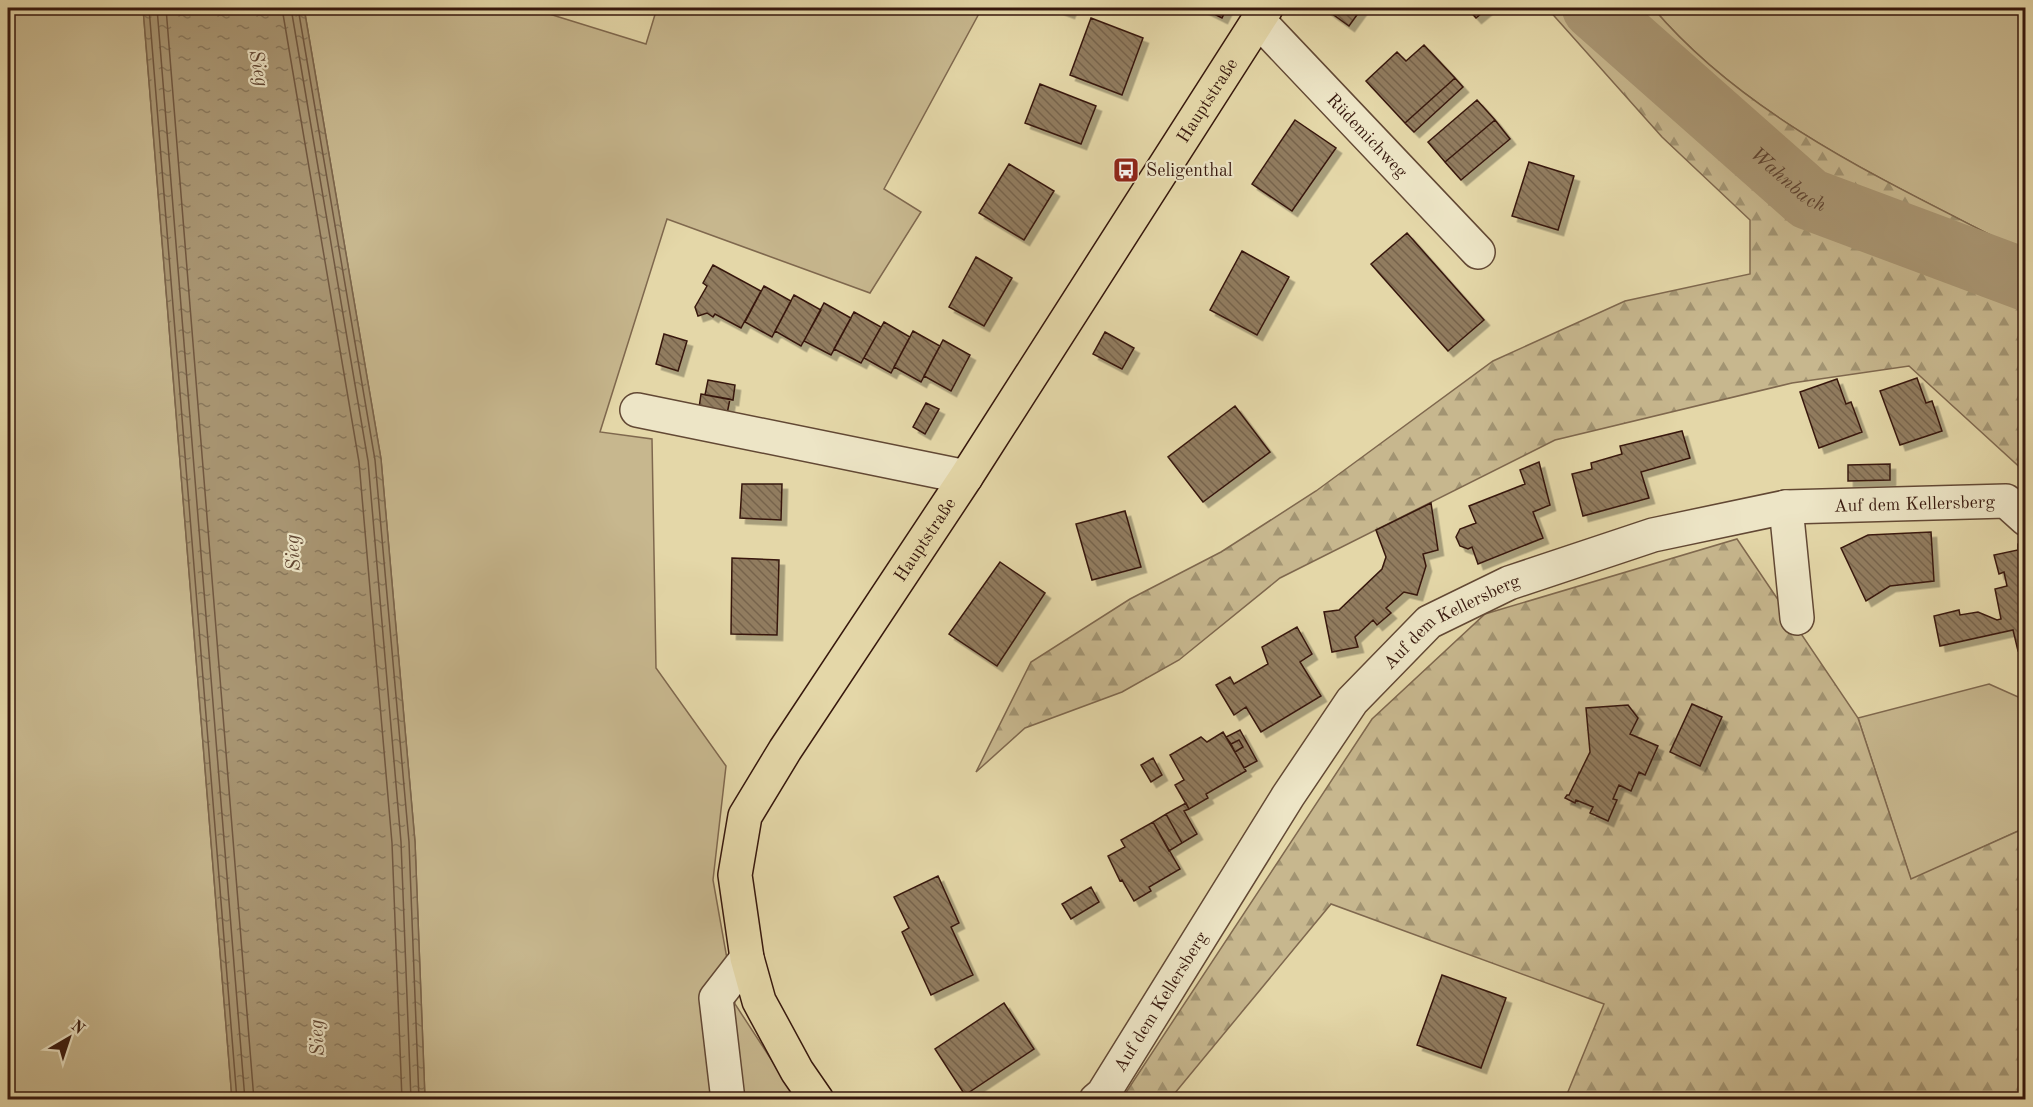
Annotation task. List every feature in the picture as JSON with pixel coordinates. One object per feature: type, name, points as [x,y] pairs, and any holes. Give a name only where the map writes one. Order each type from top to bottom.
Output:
[{"type":"main road","name":"Hauptstraße","points":[[817,1100],[797,1071],[759,1001],[747,958],[735,875],[744,816],[784,750],[966,477],[1149,187],[1262,14]]},
{"type":"street","name":"Rüdemichweg","points":[[1262,14],[1478,252]]},
{"type":"street","points":[[637,410],[966,477]]},
{"type":"street","name":"Auf dem Kellersberg","points":[[1096,1100],[1103,1094],[1288,796],[1352,701],[1429,622],[1509,583],[1653,535],[1786,507],[2006,501],[2025,519]]},
{"type":"street","points":[[1786,507],[1797,618]]},
{"type":"street","points":[[728,1100],[716,998],[747,958]]},
{"type":"green space","points":[[8,8],[143,8],[232,1099],[8,1099]]},
{"type":"green space","points":[[304,8],[530,8],[646,44],[657,8],[982,8],[884,189],[921,212],[870,293],[667,219],[600,432],[652,439],[656,668],[726,766],[713,880],[735,1004],[797,1099],[425,1099],[415,842],[381,459]]},
{"type":"green space","points":[[1547,8],[1653,8],[1690,47],[1774,115],[1820,144],[1916,197],[2012,246],[2025,249],[2025,472],[1909,366],[1792,383],[1555,440],[1280,578],[1179,660],[1122,692],[1025,728],[976,772],[1031,662],[1130,599],[1221,552],[1316,491],[1493,361],[1625,301],[1750,274],[1750,220],[1662,137]]},
{"type":"green space","points":[[1653,8],[2025,8],[2025,249],[2012,246],[1916,197],[1820,144],[1774,115],[1690,47]]},
{"type":"green space","points":[[1737,539],[1858,718],[1911,879],[2025,828],[2025,1099],[1565,1099],[1604,1004],[1331,904],[1170,1099],[1121,1100],[1372,719],[1485,614]]},
{"type":"green space","points":[[1989,684],[2025,700],[2025,828],[1911,880],[1858,718]]},
{"type":"water","name":"Sieg","points":[[143,8],[304,8],[381,459],[415,842],[425,1099],[232,1099]]},
{"type":"building","points":[[1056,8],[1071,8],[1069,13]]},
{"type":"building","points":[[1202,8],[1227,8],[1222,18]]},
{"type":"building","points":[[1324,8],[1362,8],[1349,26]]},
{"type":"building","points":[[1467,8],[1488,8],[1476,18]]},
{"type":"building","points":[[1091,18],[1143,38],[1122,95],[1070,75]]},
{"type":"building","points":[[1424,45],[1455,78],[1405,123],[1366,81],[1397,52],[1406,61]]},
{"type":"building","points":[[1455,78],[1463,87],[1414,132],[1405,123]]},
{"type":"building","points":[[1040,84],[1096,106],[1081,144],[1025,123]]},
{"type":"building","points":[[1477,100],[1495,120],[1445,162],[1428,142]]},
{"type":"building","points":[[1295,120],[1336,148],[1292,211],[1252,184]]},
{"type":"building","points":[[1495,120],[1510,139],[1461,180],[1445,162]]},
{"type":"building","points":[[1529,162],[1574,176],[1558,230],[1512,216]]},
{"type":"building","points":[[1009,164],[1054,191],[1024,240],[979,213]]},
{"type":"building","points":[[1407,233],[1484,320],[1448,351],[1371,264]]},
{"type":"building","points":[[1242,251],[1289,277],[1257,335],[1210,310]]},
{"type":"building","points":[[976,257],[1012,278],[984,326],[949,307]]},
{"type":"building","points":[[713,265],[761,291],[741,328],[715,314],[713,317],[707,313],[698,316],[695,307],[707,286],[703,283]]},
{"type":"building","points":[[764,286],[791,301],[772,337],[745,322]]},
{"type":"building","points":[[794,295],[821,310],[801,346],[775,331]]},
{"type":"building","points":[[824,303],[851,318],[831,355],[804,341]]},
{"type":"building","points":[[854,312],[881,327],[861,363],[834,349]]},
{"type":"building","points":[[884,322],[910,337],[891,373],[864,358]]},
{"type":"building","points":[[913,331],[940,346],[921,382],[894,367]]},
{"type":"building","points":[[1105,332],[1134,348],[1122,369],[1093,354]]},
{"type":"building","points":[[664,334],[687,341],[678,371],[656,364]]},
{"type":"building","points":[[943,340],[970,355],[951,391],[924,376]]},
{"type":"building","points":[[1917,378],[1926,403],[1932,401],[1942,431],[1900,445],[1880,391]]},
{"type":"building","points":[[1837,379],[1846,404],[1851,402],[1862,432],[1819,448],[1800,392]]},
{"type":"building","points":[[708,380],[735,385],[733,400],[705,395]]},
{"type":"building","points":[[701,394],[730,399],[727,414],[699,408]]},
{"type":"building","points":[[926,403],[939,409],[925,434],[913,427]]},
{"type":"building","points":[[1235,406],[1270,452],[1203,502],[1168,457]]},
{"type":"building","points":[[1682,431],[1690,458],[1641,472],[1649,498],[1583,516],[1572,474],[1592,469],[1591,463],[1622,454],[1620,446]]},
{"type":"building","points":[[1539,462],[1550,505],[1533,512],[1543,538],[1478,564],[1472,547],[1468,549],[1460,546],[1456,537],[1460,529],[1476,523],[1469,506],[1525,484],[1520,470]]},
{"type":"building","points":[[1890,464],[1890,480],[1848,481],[1848,465]]},
{"type":"building","points":[[742,484],[782,484],[781,520],[740,518]]},
{"type":"building","points":[[1431,503],[1438,550],[1423,554],[1426,566],[1417,595],[1404,592],[1386,608],[1391,613],[1377,625],[1373,620],[1355,637],[1358,647],[1332,652],[1324,612],[1339,610],[1382,569],[1386,557],[1376,530]]},
{"type":"building","points":[[1125,511],[1141,567],[1092,580],[1076,524]]},
{"type":"building","points":[[1931,532],[1934,581],[1890,586],[1866,601],[1841,548],[1868,535]]},
{"type":"building","points":[[2026,542],[2026,650],[2018,651],[2013,630],[1940,646],[1934,616],[1959,610],[1960,615],[1978,612],[1997,620],[2001,619],[1995,589],[2007,586],[2004,572],[1999,574],[1994,555],[2018,550],[2018,544]]},
{"type":"building","points":[[732,558],[779,560],[777,635],[731,634]]},
{"type":"building","points":[[1000,562],[1045,593],[997,666],[949,634]]},
{"type":"building","points":[[1297,627],[1312,654],[1300,662],[1321,696],[1261,732],[1246,707],[1234,715],[1216,685],[1230,677],[1234,684],[1268,664],[1262,647]]},
{"type":"building","points":[[1692,704],[1722,717],[1700,766],[1670,752]]},
{"type":"building","points":[[1628,705],[1638,718],[1630,734],[1658,746],[1645,775],[1639,772],[1631,791],[1619,785],[1613,799],[1617,800],[1608,821],[1590,813],[1593,807],[1565,798],[1569,795],[1590,752],[1586,708]]},
{"type":"building","points":[[1240,730],[1257,761],[1244,768],[1235,752],[1243,747],[1239,740],[1231,744],[1226,737]]},
{"type":"building","points":[[1223,732],[1246,771],[1206,794],[1208,798],[1189,809],[1175,785],[1184,780],[1170,755],[1201,737],[1207,742]]},
{"type":"building","points":[[1239,740],[1243,747],[1235,752],[1231,744]]},
{"type":"building","points":[[1153,758],[1162,775],[1151,782],[1141,765]]},
{"type":"building","points":[[1186,803],[1189,809],[1184,811],[1197,834],[1182,843],[1166,814]]},
{"type":"building","points":[[1166,814],[1182,843],[1169,851],[1153,822]]},
{"type":"building","points":[[1153,822],[1180,869],[1149,887],[1151,891],[1134,901],[1122,880],[1120,881],[1108,856],[1125,847],[1121,840]]},
{"type":"building","points":[[938,876],[959,923],[951,927],[973,975],[931,995],[902,932],[909,928],[894,897]]},
{"type":"building","points":[[1091,887],[1099,902],[1071,919],[1062,904]]},
{"type":"building","points":[[1442,975],[1506,998],[1481,1068],[1417,1045]]},
{"type":"building","points":[[1004,1003],[1034,1049],[965,1095],[935,1049]]},
{"type":"waterway","name":"Wahnbach","points":[[1593,8],[1809,199],[2026,280]]},
{"type":"place","name":"Seligenthal","points":[[1126,170]]}]
